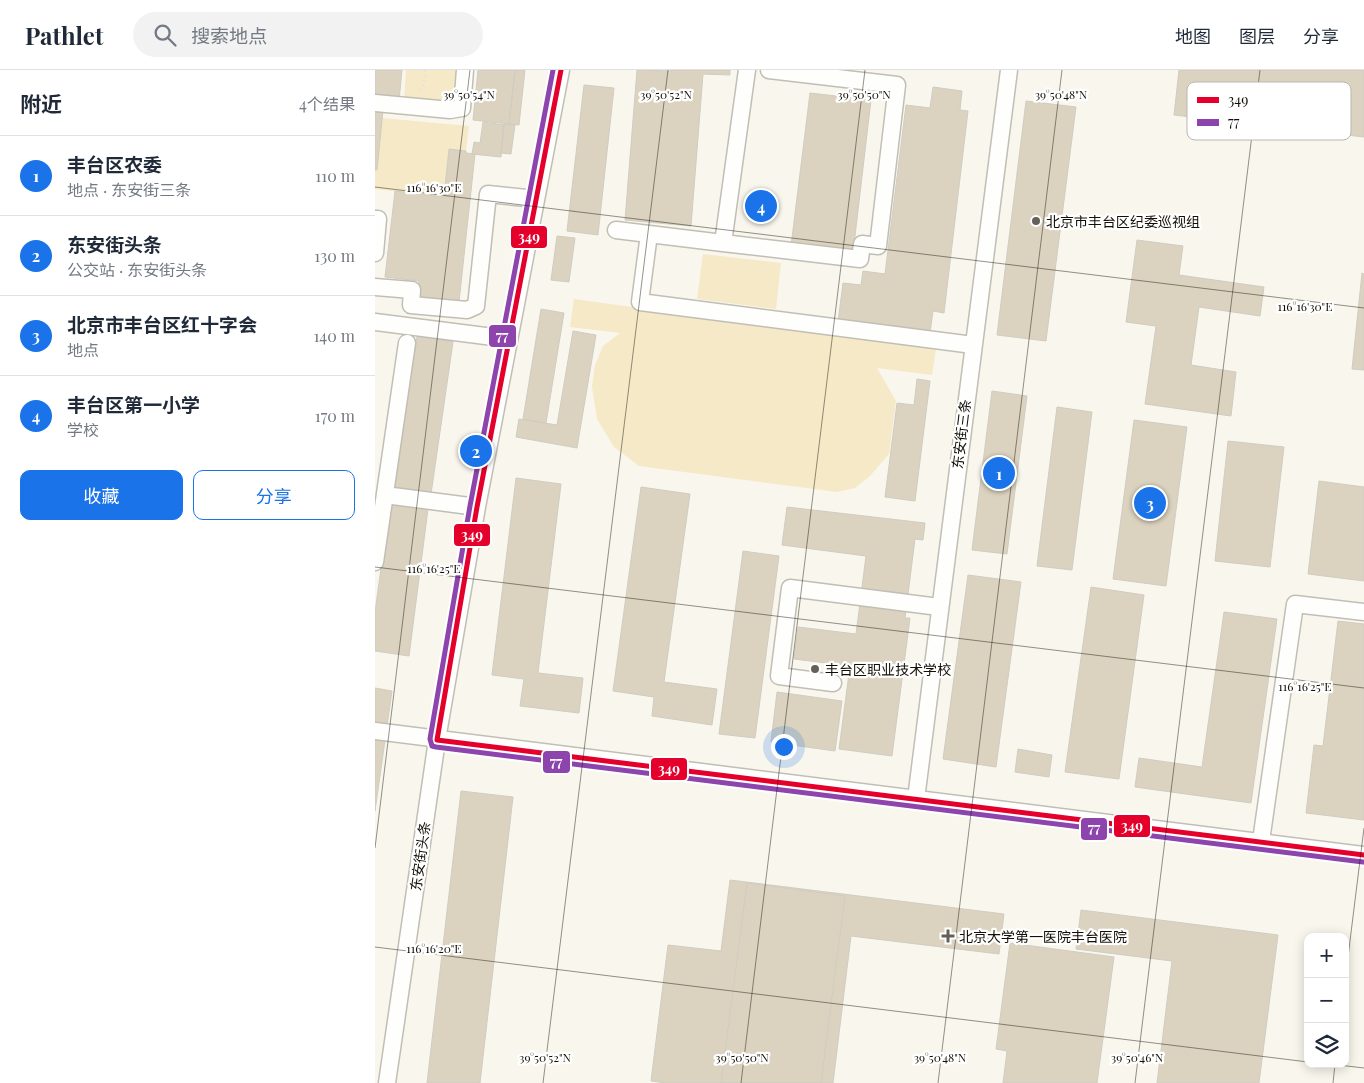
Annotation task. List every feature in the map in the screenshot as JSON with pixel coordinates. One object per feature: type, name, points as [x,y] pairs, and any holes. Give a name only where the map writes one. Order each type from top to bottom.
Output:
[{"type":"street","points":[[375,103],[450,110],[462,108],[465,70]]},
{"type":"street","name":"东安街头条","points":[[387,1083],[437,740],[477,507],[561,70]]},
{"type":"street","points":[[723,243],[747,70]]},
{"type":"street","points":[[616,230],[860,260],[862,244],[878,246],[897,85],[769,70]]},
{"type":"street","name":"东安街三条","points":[[916,798],[1009,70]]},
{"type":"street","points":[[375,287],[412,290],[411,305],[467,310],[476,306],[488,194],[537,199]]},
{"type":"street","points":[[375,219],[378,219],[375,253]]},
{"type":"street","points":[[649,234],[640,302],[973,344]]},
{"type":"street","points":[[472,308],[479,335]]},
{"type":"street","points":[[375,322],[509,339]]},
{"type":"street","points":[[375,562],[407,343]]},
{"type":"street","points":[[385,495],[477,507]]},
{"type":"street","points":[[833,683],[779,676],[790,588],[939,607]]},
{"type":"street","points":[[1261,841],[1295,604],[1364,612]]},
{"type":"street","points":[[375,732],[1364,855]]},
{"type":"shaded area","points":[[406,70],[458,70],[455,104],[404,100]]},
{"type":"shaded area","points":[[382,118],[469,126],[466,151],[449,149],[444,197],[375,189],[375,170]]},
{"type":"shaded area","points":[[703,254],[781,263],[776,309],[697,299]]},
{"type":"shaded area","points":[[574,299],[936,349],[932,375],[877,368],[896,401],[889,454],[870,476],[855,488],[837,492],[639,466],[614,447],[597,419],[592,387],[595,365],[603,346],[620,333],[570,327]]},
{"type":"building","points":[[375,70],[402,70],[399,101],[375,99]]},
{"type":"building","points":[[478,70],[515,70],[509,124],[473,120]]},
{"type":"building","points":[[515,70],[525,70],[519,125],[509,124]]},
{"type":"building","points":[[637,70],[730,70],[730,75],[703,74],[691,226],[625,220]]},
{"type":"building","points":[[1179,70],[1364,70],[1364,137],[1351,135],[1351,82],[1187,82],[1187,117],[1174,115]]},
{"type":"building","points":[[584,85],[614,88],[598,235],[567,231]]},
{"type":"building","points":[[933,87],[962,91],[960,110],[968,111],[944,313],[933,311],[930,333],[838,322],[843,283],[861,285],[863,271],[885,274],[906,105],[930,108]]},
{"type":"building","points":[[810,93],[871,100],[853,253],[791,246]]},
{"type":"building","name":"北京市丰台区纪委巡视组","points":[[1026,101],[1076,107],[1046,341],[997,335]]},
{"type":"building","points":[[375,109],[383,110],[377,170],[375,170]]},
{"type":"building","points":[[483,122],[504,125],[501,157],[472,154],[474,142],[480,143]]},
{"type":"building","points":[[504,124],[515,125],[511,154],[501,153]]},
{"type":"building","points":[[449,149],[475,154],[459,302],[417,297],[419,281],[385,277],[395,191],[444,197]]},
{"type":"building","points":[[557,236],[575,238],[569,282],[551,280]]},
{"type":"building","points":[[1137,240],[1183,246],[1179,275],[1264,287],[1260,316],[1199,307],[1191,365],[1236,372],[1231,416],[1145,404],[1156,326],[1126,322]]},
{"type":"building","points":[[1362,273],[1364,274],[1364,370],[1352,369]]},
{"type":"building","points":[[541,309],[564,313],[546,423],[523,419]]},
{"type":"building","points":[[573,331],[596,335],[577,448],[516,437],[519,419],[557,425]]},
{"type":"building","points":[[417,336],[453,342],[431,494],[394,488]]},
{"type":"building","points":[[917,379],[930,381],[915,501],[885,497],[897,403],[914,405]]},
{"type":"building","points":[[992,391],[1027,396],[1007,554],[972,550]]},
{"type":"building","points":[[1057,407],[1092,412],[1072,570],[1037,566]]},
{"type":"building","points":[[1134,420],[1187,427],[1166,586],[1113,579]]},
{"type":"building","points":[[1228,441],[1284,447],[1270,567],[1215,561]]},
{"type":"building","points":[[516,478],[561,484],[538,673],[583,678],[579,713],[520,706],[524,679],[492,675]]},
{"type":"building","points":[[1319,481],[1364,487],[1364,581],[1308,574]]},
{"type":"building","points":[[641,487],[690,494],[664,682],[717,689],[712,725],[652,716],[654,697],[613,691]]},
{"type":"building","points":[[390,503],[428,509],[409,656],[375,651],[375,612]]},
{"type":"building","points":[[787,507],[925,523],[923,540],[915,539],[905,618],[910,618],[892,756],[839,749],[850,666],[794,659],[798,627],[856,634],[866,556],[782,545]]},
{"type":"building","points":[[743,551],[779,556],[755,738],[719,734]]},
{"type":"building","points":[[968,575],[1021,582],[996,767],[943,759]]},
{"type":"building","points":[[1091,587],[1144,595],[1119,779],[1065,772]]},
{"type":"building","points":[[1224,612],[1277,619],[1251,803],[1135,787],[1139,758],[1202,767]]},
{"type":"building","points":[[1338,621],[1364,624],[1364,820],[1306,813],[1314,745],[1323,746]]},
{"type":"building","points":[[375,688],[392,691],[375,811]]},
{"type":"building","points":[[777,692],[842,701],[835,751],[771,742]]},
{"type":"building","points":[[1018,749],[1052,755],[1049,777],[1015,772]]},
{"type":"building","points":[[461,791],[513,797],[480,1083],[427,1083]]},
{"type":"building","points":[[730,880],[1004,914],[999,954],[851,936],[833,1083],[666,1083],[651,1081],[668,945],[721,951]]},
{"type":"building","points":[[747,883],[845,896],[821,1083],[721,1083]]},
{"type":"building","points":[[1081,910],[1278,935],[1259,1083],[1157,1083],[1172,961],[1076,949]]},
{"type":"building","points":[[1010,943],[1114,957],[1097,1083],[1003,1083],[1007,1051],[996,1049]]},
{"type":"transit line","name":"77","points":[[553,70],[470,506],[430,739],[432,746],[1363,862]]},
{"type":"transit line","name":"349","points":[[437,740],[477,507],[561,70]]},
{"type":"transit line","name":"349","points":[[437,740],[1364,855]]},
{"type":"place","name":"丰台区第一小学","points":[[761,206]]},
{"type":"place","name":"北京市丰台区纪委巡视组","points":[[1036,221]]},
{"type":"place","name":"东安街头条","points":[[476,451]]},
{"type":"place","name":"丰台区农委","points":[[999,473]]},
{"type":"place","name":"北京市丰台区红十字会","points":[[1150,503]]},
{"type":"place","name":"丰台区职业技术学校","points":[[815,669]]},
{"type":"place","name":"北京大学第一医院丰台医院","points":[[948,936]]}]
